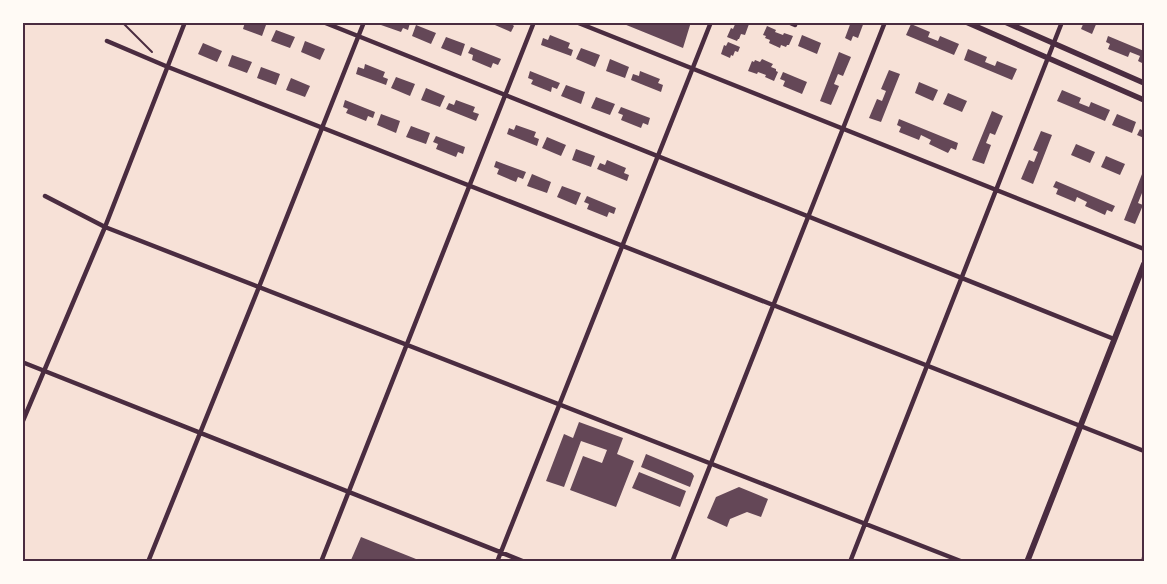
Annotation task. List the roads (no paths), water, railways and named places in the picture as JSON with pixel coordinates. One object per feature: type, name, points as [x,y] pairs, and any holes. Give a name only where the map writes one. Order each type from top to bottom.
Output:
[{"type":"main road","points":[[1027,562],[1114,339],[1144,269]]},
{"type":"street","points":[[22,423],[105,227],[184,22]]},
{"type":"street","points":[[323,22],[1114,339]]},
{"type":"street","points":[[148,562],[364,22]]},
{"type":"street","points":[[321,562],[534,22]]},
{"type":"street","points":[[576,22],[1144,249]]},
{"type":"street","points":[[497,562],[711,22]]},
{"type":"street","points":[[788,22],[795,25]]},
{"type":"street","points":[[672,562],[885,22]]},
{"type":"street","points":[[966,22],[1144,100]]},
{"type":"street","points":[[1005,22],[1144,83]]},
{"type":"street","points":[[850,562],[1062,22]]},
{"type":"street","points":[[107,40],[168,67],[1144,451]]},
{"type":"street","points":[[45,196],[105,227],[963,562]]},
{"type":"street","points":[[22,362],[525,562]]},
{"type":"railway","points":[[1142,562],[1144,555]]}]
